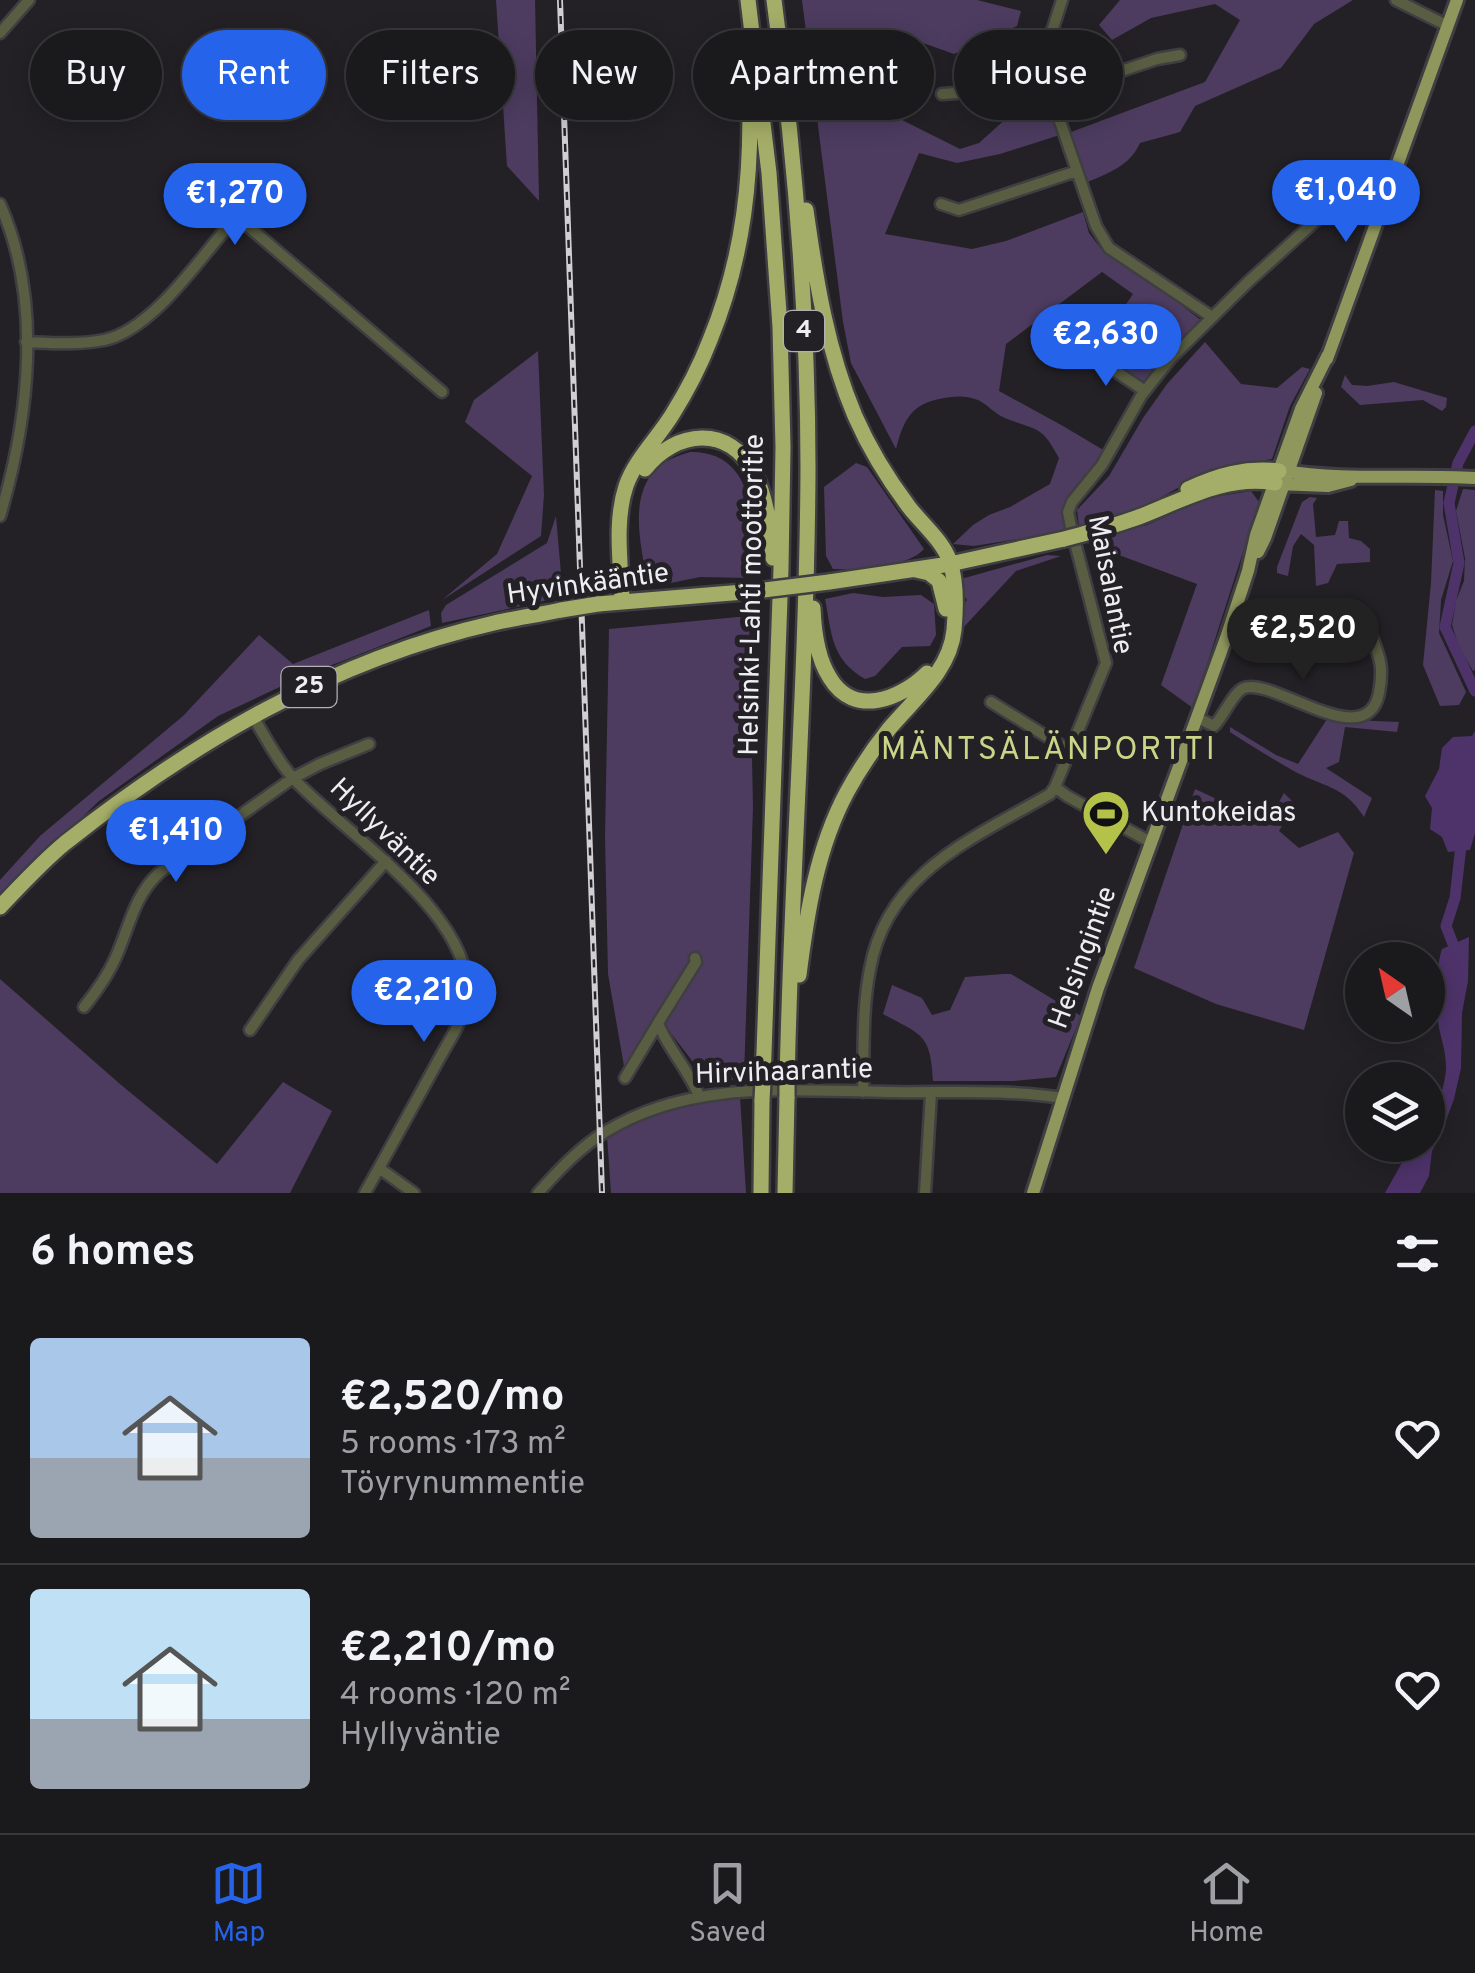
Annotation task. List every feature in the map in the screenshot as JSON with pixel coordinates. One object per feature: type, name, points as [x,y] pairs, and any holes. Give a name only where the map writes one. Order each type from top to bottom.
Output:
[{"type":"highway","points":[[627,601],[620,534],[627,485],[698,368],[723,308],[743,231],[751,152],[745,0]]},
{"type":"highway","name":"Helsinki-Lahti moottoritie","points":[[745,0],[769,174],[780,327],[783,494],[761,1193]]},
{"type":"highway","name":"Helsinki-Lahti moottoritie","points":[[774,0],[778,30]]},
{"type":"highway","name":"Helsinki-Lahti moottoritie","points":[[786,1193],[808,472],[804,324],[788,120]]},
{"type":"highway","points":[[788,1036],[812,893],[837,812],[860,769],[933,678],[947,656],[954,633],[954,579],[950,564],[878,462],[838,371],[818,291],[792,120]]},
{"type":"highway","points":[[627,601],[632,500],[646,466],[670,445],[684,439],[710,438],[736,450],[754,471],[769,524],[774,572],[775,716]]},
{"type":"highway","points":[[808,472],[816,638],[828,676],[845,694],[868,702],[898,696],[934,662],[944,633],[945,599],[935,576],[916,570]]},
{"type":"highway","name":"Hyvinkääntie","points":[[0,907],[64,844],[148,780],[252,715],[327,679],[405,650],[492,623],[598,604],[756,591],[950,564],[1083,534],[1237,482],[1282,478]]},
{"type":"highway","points":[[931,534],[943,545],[960,552],[1014,550]]},
{"type":"highway","name":"Hyvinkääntie","points":[[0,919],[86,829]]},
{"type":"main road","name":"Helsingintie","points":[[1033,1193],[1098,988],[1248,572],[1256,535],[1282,478],[1302,409],[1328,355],[1457,0]]},
{"type":"main road","points":[[1282,478],[1475,478]]},
{"type":"street","points":[[0,32],[29,0]]},
{"type":"street","points":[[1052,30],[1062,0]]},
{"type":"street","points":[[1396,0],[1448,26]]},
{"type":"street","points":[[1123,70],[1180,54]]},
{"type":"street","points":[[942,94],[954,93]]},
{"type":"street","points":[[1059,120],[1096,226],[1109,248],[1212,317]]},
{"type":"street","points":[[942,204],[958,210],[1077,171]]},
{"type":"street","name":"Maisalantie","points":[[1055,787],[1106,663],[1070,527],[1068,512],[1072,502],[1102,464],[1145,391],[1212,317],[1334,204],[1354,193],[1385,198]]},
{"type":"street","points":[[0,204],[21,270],[26,300],[21,421],[0,516]]},
{"type":"street","points":[[26,342],[102,340],[128,330],[150,317],[229,225],[238,223],[248,227],[442,392]]},
{"type":"street","points":[[1096,354],[1145,391]]},
{"type":"street","points":[[1198,718],[1214,726],[1240,690],[1248,688],[1334,716],[1360,716],[1377,703],[1383,666],[1371,634]]},
{"type":"street","points":[[991,702],[1070,751]]},
{"type":"street","name":"Hyllyväntie","points":[[252,715],[293,778],[420,894],[446,931],[467,975],[468,992],[460,1020],[365,1193]]},
{"type":"street","points":[[84,1007],[110,969],[135,904],[150,881],[293,778],[369,744]]},
{"type":"street","points":[[863,1092],[870,965],[887,916],[909,886],[941,859],[1050,794],[1055,787],[1152,843]]},
{"type":"street","points":[[250,1030],[298,960],[386,861]]},
{"type":"street","points":[[625,1078],[696,962],[694,958]]},
{"type":"street","points":[[658,1023],[699,1096]]},
{"type":"street","name":"Hirvihaarantie","points":[[538,1193],[573,1157],[606,1131],[660,1106],[699,1096],[731,1092],[863,1092],[1062,1098]]},
{"type":"street","points":[[926,1193],[932,1093]]},
{"type":"street","points":[[379,1168],[414,1193]]},
{"type":"shaded area","points":[[496,0],[535,0],[539,201],[507,166],[504,120],[515,120],[515,30],[498,30]]},
{"type":"shaded area","points":[[802,0],[977,0],[1021,11],[1017,26],[1008,30],[954,30],[954,54],[934,47],[934,30],[806,30]]},
{"type":"shaded area","points":[[1120,0],[1353,0],[1314,24],[1281,68],[1195,106],[1180,132],[1140,143],[1124,164],[1085,183],[1066,133],[957,163],[919,153],[885,234],[972,249],[1006,241],[1083,212],[1089,233],[1102,250],[1202,321],[1143,385],[1109,360],[1101,341],[1133,294],[1102,272],[1006,344],[999,391],[1105,451],[1070,499],[1067,531],[974,546],[953,544],[989,515],[1050,484],[1059,458],[1037,430],[1001,416],[978,400],[964,397],[939,399],[914,410],[896,449],[851,363],[817,120],[902,120],[960,149],[979,143],[1005,120],[1067,120],[1071,132],[1103,120],[1123,120],[1123,113],[1205,82],[1240,20],[1215,4],[1151,18],[1123,34],[1123,30],[1103,30],[1099,25]]},
{"type":"shaded area","points":[[1205,342],[1241,384],[1277,388],[1302,367],[1310,369],[1290,406],[1272,459],[1211,469],[1139,510],[1079,526],[1077,510],[1109,476],[1167,384]]},
{"type":"shaded area","points":[[538,351],[544,495],[541,536],[442,600],[497,554],[532,476],[465,422],[474,400]]},
{"type":"shaded area","points":[[1345,375],[1352,385],[1394,382],[1447,398],[1446,407],[1442,411],[1423,400],[1360,405],[1341,387]]},
{"type":"shaded area","points":[[690,452],[712,455],[729,464],[740,479],[752,516],[752,578],[700,577],[661,585],[646,577],[639,522],[642,494],[659,467]]},
{"type":"shaded area","points":[[856,463],[867,467],[924,549],[917,555],[882,566],[833,569],[826,556],[824,487]]},
{"type":"shaded area","points":[[1463,489],[1475,490],[1473,671],[1452,625],[1464,581],[1465,558],[1456,511]]},
{"type":"shaded area","points":[[1435,490],[1443,491],[1443,515],[1453,561],[1441,600],[1439,633],[1466,692],[1459,705],[1440,706],[1423,665]]},
{"type":"shaded area","points":[[1251,491],[1259,502],[1193,708],[1161,685],[1197,584],[1084,542],[1147,525],[1207,498]]},
{"type":"shaded area","points":[[1317,498],[1313,504],[1316,537],[1335,535],[1339,521],[1348,521],[1349,538],[1370,549],[1370,562],[1337,564],[1328,583],[1316,586],[1314,545],[1301,534],[1293,546],[1288,576],[1277,573],[1302,502]]},
{"type":"shaded area","points":[[556,516],[563,597],[442,623],[441,613],[446,605],[547,543]]},
{"type":"shaded area","points":[[1047,555],[1061,556],[1016,571],[961,630],[960,608],[967,600],[959,588],[961,579]]},
{"type":"shaded area","points":[[853,593],[883,597],[921,595],[934,604],[936,635],[930,646],[902,647],[875,676],[865,679],[839,654],[825,599]]},
{"type":"shaded area","points":[[429,610],[431,626],[299,678],[218,716],[99,801],[0,897],[0,880],[40,836],[183,716],[259,635],[293,664]]},
{"type":"shaded area","points":[[749,616],[753,807],[744,1077],[719,1084],[703,1075],[657,1015],[624,1066],[608,974],[605,837],[609,629]]},
{"type":"shaded area","points":[[1327,719],[1399,722],[1397,732],[1345,727],[1339,762],[1326,768],[1372,798],[1364,817],[1340,793],[1292,770],[1230,732],[1230,727],[1298,764]]},
{"type":"shaded area","points":[[1475,731],[1475,833],[1470,850],[1448,852],[1442,837],[1430,829],[1432,808],[1425,796],[1439,769],[1442,748],[1453,737],[1472,736]]},
{"type":"shaded area","points":[[1195,789],[1258,818],[1275,809],[1284,793],[1295,804],[1279,831],[1299,848],[1338,832],[1354,853],[1304,1030],[1216,1004],[1134,968]]},
{"type":"shaded area","points":[[1469,937],[1461,1068],[1445,1123],[1442,1042],[1445,948]]},
{"type":"shaded area","points":[[1011,974],[1081,1016],[1056,1077],[933,1081],[930,1053],[921,1037],[883,1014],[892,985],[922,998],[932,1015],[950,1010],[965,977]]},
{"type":"shaded area","points":[[0,979],[217,1164],[283,1082],[332,1111],[290,1193],[0,1193]]},
{"type":"shaded area","points":[[740,1097],[746,1193],[611,1193],[607,1136],[652,1114]]},
{"type":"shaded area","points":[[1402,1162],[1431,1162],[1420,1193],[1385,1193]]},
{"type":"waterway","points":[[1475,431],[1458,463],[1449,503],[1459,563],[1445,627],[1475,691]]},
{"type":"waterway","points":[[1458,957],[1446,926],[1455,898],[1461,846],[1475,813]]},
{"type":"railway","points":[[560,0],[602,1193]]},
{"type":"place","name":"Kuntokeidas","points":[[1106,856]]},
{"type":"district","name":"MÄNTSÄLÄNPORTTI","points":[[1049,751]]}]
